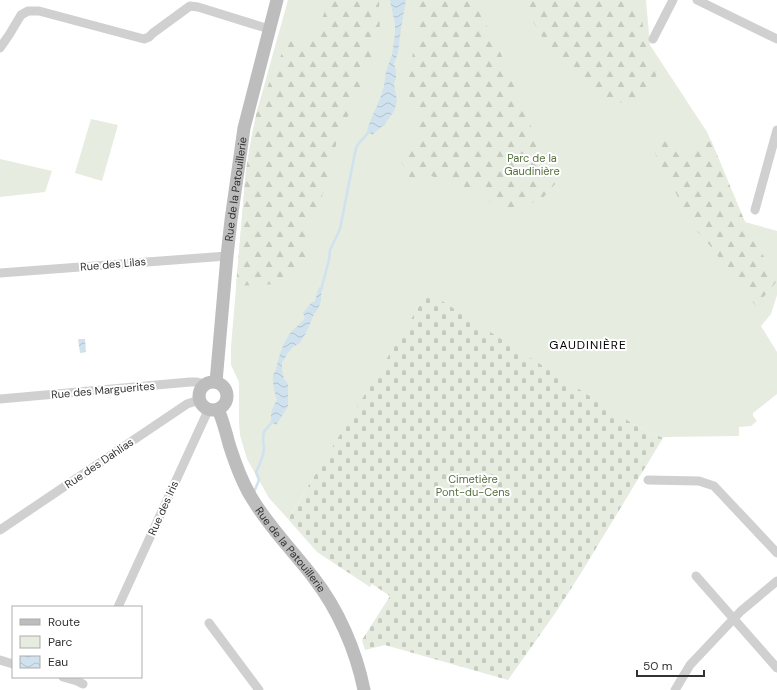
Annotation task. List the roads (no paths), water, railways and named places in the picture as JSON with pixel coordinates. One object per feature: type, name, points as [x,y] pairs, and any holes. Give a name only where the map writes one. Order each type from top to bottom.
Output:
[{"type":"street","name":"Rue de la Patouillerie","points":[[211,383],[244,128],[277,0]]},
{"type":"street","points":[[653,40],[673,0]]},
{"type":"street","points":[[697,0],[777,39]]},
{"type":"street","points":[[0,48],[21,14],[28,10],[39,11],[144,39],[150,37],[153,33],[190,6],[269,28]]},
{"type":"street","points":[[755,210],[777,130]]},
{"type":"street","name":"Rue des Lilas","points":[[0,273],[227,256]]},
{"type":"street","name":"Rue des Marguerites","points":[[0,399],[190,382],[211,383]]},
{"type":"street","points":[[211,383],[224,387],[227,395],[225,404],[208,406],[200,391],[202,387],[211,383]]},
{"type":"street","name":"Rue des Dahlias","points":[[0,530],[187,404],[208,406]]},
{"type":"street","name":"Rue de la Patouillerie","points":[[208,406],[249,494],[267,520],[325,593],[346,634],[356,658],[364,690]]},
{"type":"street","name":"Rue des Iris","points":[[118,606],[206,415],[208,406]]},
{"type":"street","points":[[648,480],[699,480],[714,486],[777,553]]},
{"type":"street","points":[[696,576],[777,668]]},
{"type":"street","points":[[675,690],[690,665],[741,611],[777,581]]},
{"type":"street","points":[[209,623],[254,688]]},
{"type":"street","points":[[0,660],[12,664]]},
{"type":"street","points":[[66,678],[85,684]]},
{"type":"water","points":[[390,0],[406,0],[398,53],[394,64],[396,77],[394,84],[397,101],[394,111],[385,124],[372,135],[367,130],[384,86],[386,71],[392,55],[395,34],[395,24]]},
{"type":"water","points":[[319,287],[322,289],[321,301],[318,309],[300,343],[293,347],[282,363],[284,379],[288,385],[288,406],[276,425],[273,423],[271,417],[273,407],[277,400],[273,384],[273,375],[285,341],[292,331],[305,318],[303,313],[310,304],[315,301]]},
{"type":"water","points":[[78,339],[85,339],[86,352],[80,353]]},
{"type":"waterway","points":[[321,290],[329,260],[330,250],[340,229],[356,148],[370,129]]},
{"type":"waterway","points":[[254,492],[259,480],[256,472],[263,454],[264,432],[273,420]]},
{"type":"district","name":"GAUDINIÈRE","points":[[588,345]]},
{"type":"park label","name":"Parc de la Gaudinière","points":[[532,164]]},
{"type":"park label","name":"Cimetière Pont-du-Cens","points":[[473,485]]}]
